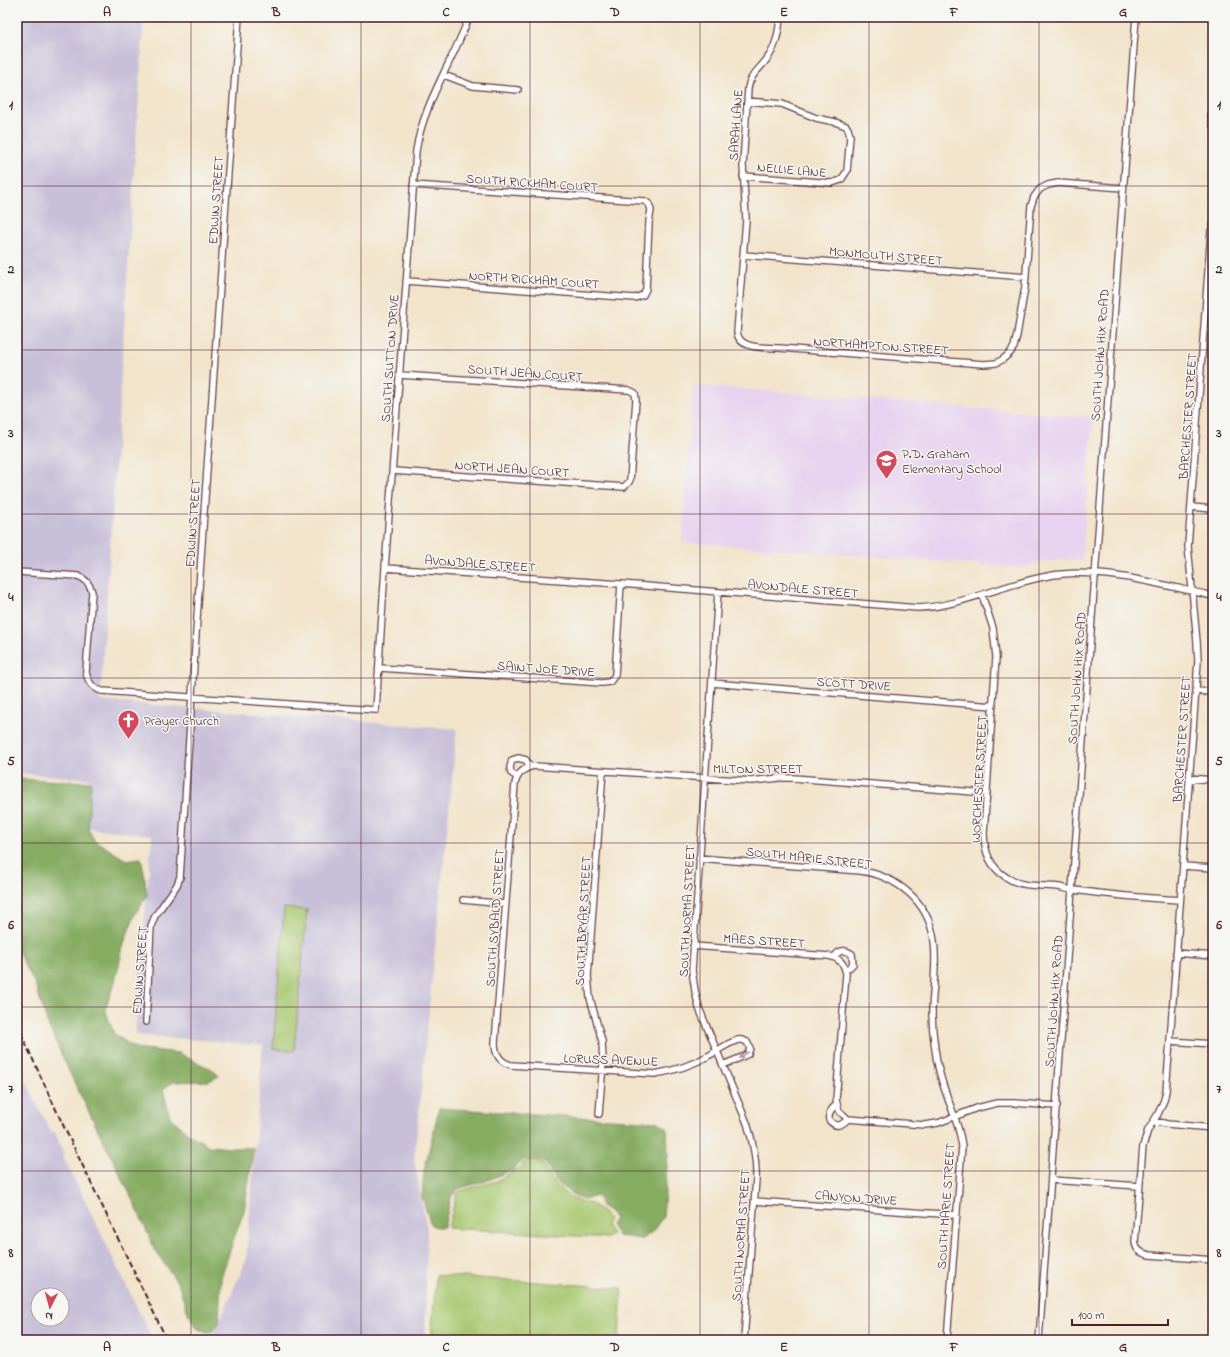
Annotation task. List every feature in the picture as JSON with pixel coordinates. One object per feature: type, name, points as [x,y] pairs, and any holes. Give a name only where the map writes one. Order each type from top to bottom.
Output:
[{"type":"street","name":"EDWIN STREET","points":[[146,1022],[151,926],[155,916],[177,886],[180,877],[239,17]]},
{"type":"street","name":"SOUTH SUTTON DRIVE","points":[[192,698],[376,710],[399,375],[413,185],[418,140],[425,118],[469,17]]},
{"type":"street","name":"SARAH LANE","points":[[743,255],[746,197],[743,176],[749,83],[751,77],[767,59],[775,46],[780,17]]},
{"type":"street","name":"SOUTH JOHN HIX ROAD","points":[[1039,1340],[1136,17]]},
{"type":"street","points":[[444,75],[472,86],[518,90]]},
{"type":"street","points":[[1213,94],[1213,125]]},
{"type":"street","name":"NELLIE LANE","points":[[743,176],[832,183],[837,182],[843,178],[847,171],[850,136],[848,129],[843,124],[816,118],[782,104],[747,101]]},
{"type":"street","points":[[1026,277],[1031,206],[1034,197],[1040,189],[1048,185],[1058,183],[1123,188]]},
{"type":"street","name":"SOUTH RICKHAM COURT","points":[[413,185],[619,200],[641,200],[649,204],[651,210],[645,278]]},
{"type":"street","name":"BARCHESTER STREET","points":[[1213,225],[1211,231],[1188,546],[1198,642],[1196,691],[1170,1040],[1166,1091],[1162,1105],[1145,1137],[1143,1146],[1135,1242],[1138,1250],[1150,1256],[1213,1260]]},
{"type":"street","name":"MONMOUTH STREET","points":[[743,255],[1026,277]]},
{"type":"street","name":"NORTHAMPTON STREET","points":[[743,255],[737,332],[738,338],[746,344],[984,364],[996,363],[1002,360],[1014,347],[1018,335],[1026,277]]},
{"type":"street","name":"NORTH RICKHAM COURT","points":[[406,281],[635,298],[640,297],[645,292],[645,278]]},
{"type":"street","name":"SOUTH JEAN COURT","points":[[399,375],[629,390],[635,393],[636,406],[629,482]]},
{"type":"street","name":"NORTH JEAN COURT","points":[[393,470],[621,487],[629,482]]},
{"type":"street","points":[[1191,507],[1213,509]]},
{"type":"street","name":"AVONDALE STREET","points":[[385,568],[621,584],[918,608],[945,605],[1026,581],[1069,573],[1124,577],[1213,596]]},
{"type":"street","points":[[17,572],[82,577],[89,584],[92,592],[86,672],[87,679],[91,686],[102,691],[192,698]]},
{"type":"street","name":"SAINT JOE DRIVE","points":[[380,668],[602,683],[610,682],[615,675],[621,584]]},
{"type":"street","name":"SOUTH NORMA STREET","points":[[718,592],[692,970],[695,991],[701,1013],[747,1123],[753,1141],[756,1168],[744,1340]]},
{"type":"street","name":"WORCHESTER STREET","points":[[982,594],[992,628],[996,668],[986,793],[984,842],[989,858],[999,873],[1009,880],[1023,885],[1060,887],[1071,890],[1180,900]]},
{"type":"street","name":"SCOTT DRIVE","points":[[712,683],[993,706]]},
{"type":"street","points":[[1196,691],[1213,692]]},
{"type":"street","name":"MILTON STREET","points":[[512,760],[518,758],[526,760],[530,767]]},
{"type":"street","name":"SOUTH SYBALD STREET","points":[[500,1060],[496,1054],[495,1044],[515,784],[517,777],[512,773],[510,767],[512,760]]},
{"type":"street","name":"MILTON STREET","points":[[517,777],[522,771],[530,767],[752,781],[785,777],[986,793]]},
{"type":"street","name":"SOUTH BRYAR STREET","points":[[599,1114],[602,1071],[602,1041],[590,998],[588,976],[603,771]]},
{"type":"street","points":[[1189,778],[1213,780]]},
{"type":"street","name":"SOUTH MARIE STREET","points":[[699,858],[866,872],[880,875],[902,887],[912,896],[926,914],[934,938],[936,956],[932,1011],[933,1041],[939,1073],[961,1136],[962,1146],[947,1340]]},
{"type":"street","points":[[1183,866],[1213,868]]},
{"type":"street","points":[[463,900],[506,904]]},
{"type":"street","name":"MAES STREET","points":[[693,946],[834,957],[839,952],[844,950],[852,954],[854,961],[853,964],[846,970],[837,1104],[829,1113],[829,1120],[835,1125],[844,1123],[848,1119],[925,1125],[938,1123],[977,1108],[997,1103],[1057,1106]]},
{"type":"street","points":[[1176,953],[1213,956]]},
{"type":"street","points":[[834,957],[842,963],[846,970]]},
{"type":"street","name":"LORUSS AVENUE","points":[[500,1060],[511,1065],[646,1074],[666,1072],[690,1064],[738,1040],[746,1040],[750,1050],[747,1055],[723,1065]]},
{"type":"street","points":[[1170,1040],[1213,1044]]},
{"type":"street","points":[[837,1104],[842,1114],[848,1119]]},
{"type":"street","points":[[1154,1121],[1167,1124],[1213,1128]]},
{"type":"street","points":[[1051,1180],[1139,1186]]},
{"type":"street","name":"CANYON DRIVE","points":[[754,1201],[956,1214]]},
{"type":"shaded area","points":[[17,17],[144,17],[100,701],[457,729],[414,1160],[427,1231],[425,1340],[211,1340],[246,1261],[263,1045],[135,1035],[152,835],[88,828],[91,779],[17,773]]},
{"type":"shaded area","name":"P.D. Graham Elementary School","points":[[693,385],[1093,418],[1082,560],[1065,559],[1041,562],[1021,568],[682,542]]},
{"type":"shaded area","points":[[17,1063],[51,1132],[55,1132],[63,1151],[63,1156],[153,1340],[17,1340]]},
{"type":"green space","points":[[17,779],[91,782],[88,828],[94,840],[126,860],[141,858],[147,896],[135,914],[124,943],[115,982],[105,1009],[114,1034],[135,1048],[178,1053],[215,1071],[219,1076],[209,1081],[173,1082],[163,1089],[170,1117],[189,1134],[209,1146],[254,1148],[244,1211],[221,1278],[219,1323],[213,1331],[207,1332],[198,1329],[188,1313],[179,1285],[155,1250],[133,1200],[75,1084],[48,1025],[35,984],[17,950]]},
{"type":"green space","points":[[284,908],[307,910],[294,1051],[273,1049]]},
{"type":"green space","points":[[439,1108],[658,1122],[667,1128],[668,1154],[663,1217],[652,1232],[642,1239],[618,1236],[611,1225],[615,1219],[609,1211],[601,1206],[599,1199],[596,1196],[585,1200],[574,1195],[561,1186],[551,1174],[547,1165],[542,1161],[524,1160],[518,1163],[513,1170],[486,1181],[457,1189],[451,1197],[444,1227],[431,1225],[422,1197],[424,1171]]},
{"type":"green space","points":[[529,1162],[543,1164],[554,1182],[568,1196],[580,1202],[592,1204],[599,1209],[609,1219],[606,1225],[612,1234],[608,1238],[448,1228],[457,1192],[497,1181],[517,1169],[523,1163]]},
{"type":"green space","points":[[436,1275],[622,1288],[619,1340],[431,1340]]},
{"type":"railway","points":[[17,1025],[64,1127],[167,1340]]},
{"type":"place","name":"P.D. Graham Elementary School","points":[[887,480]]},
{"type":"place","name":"Prayer Church","points":[[128,740]]}]
